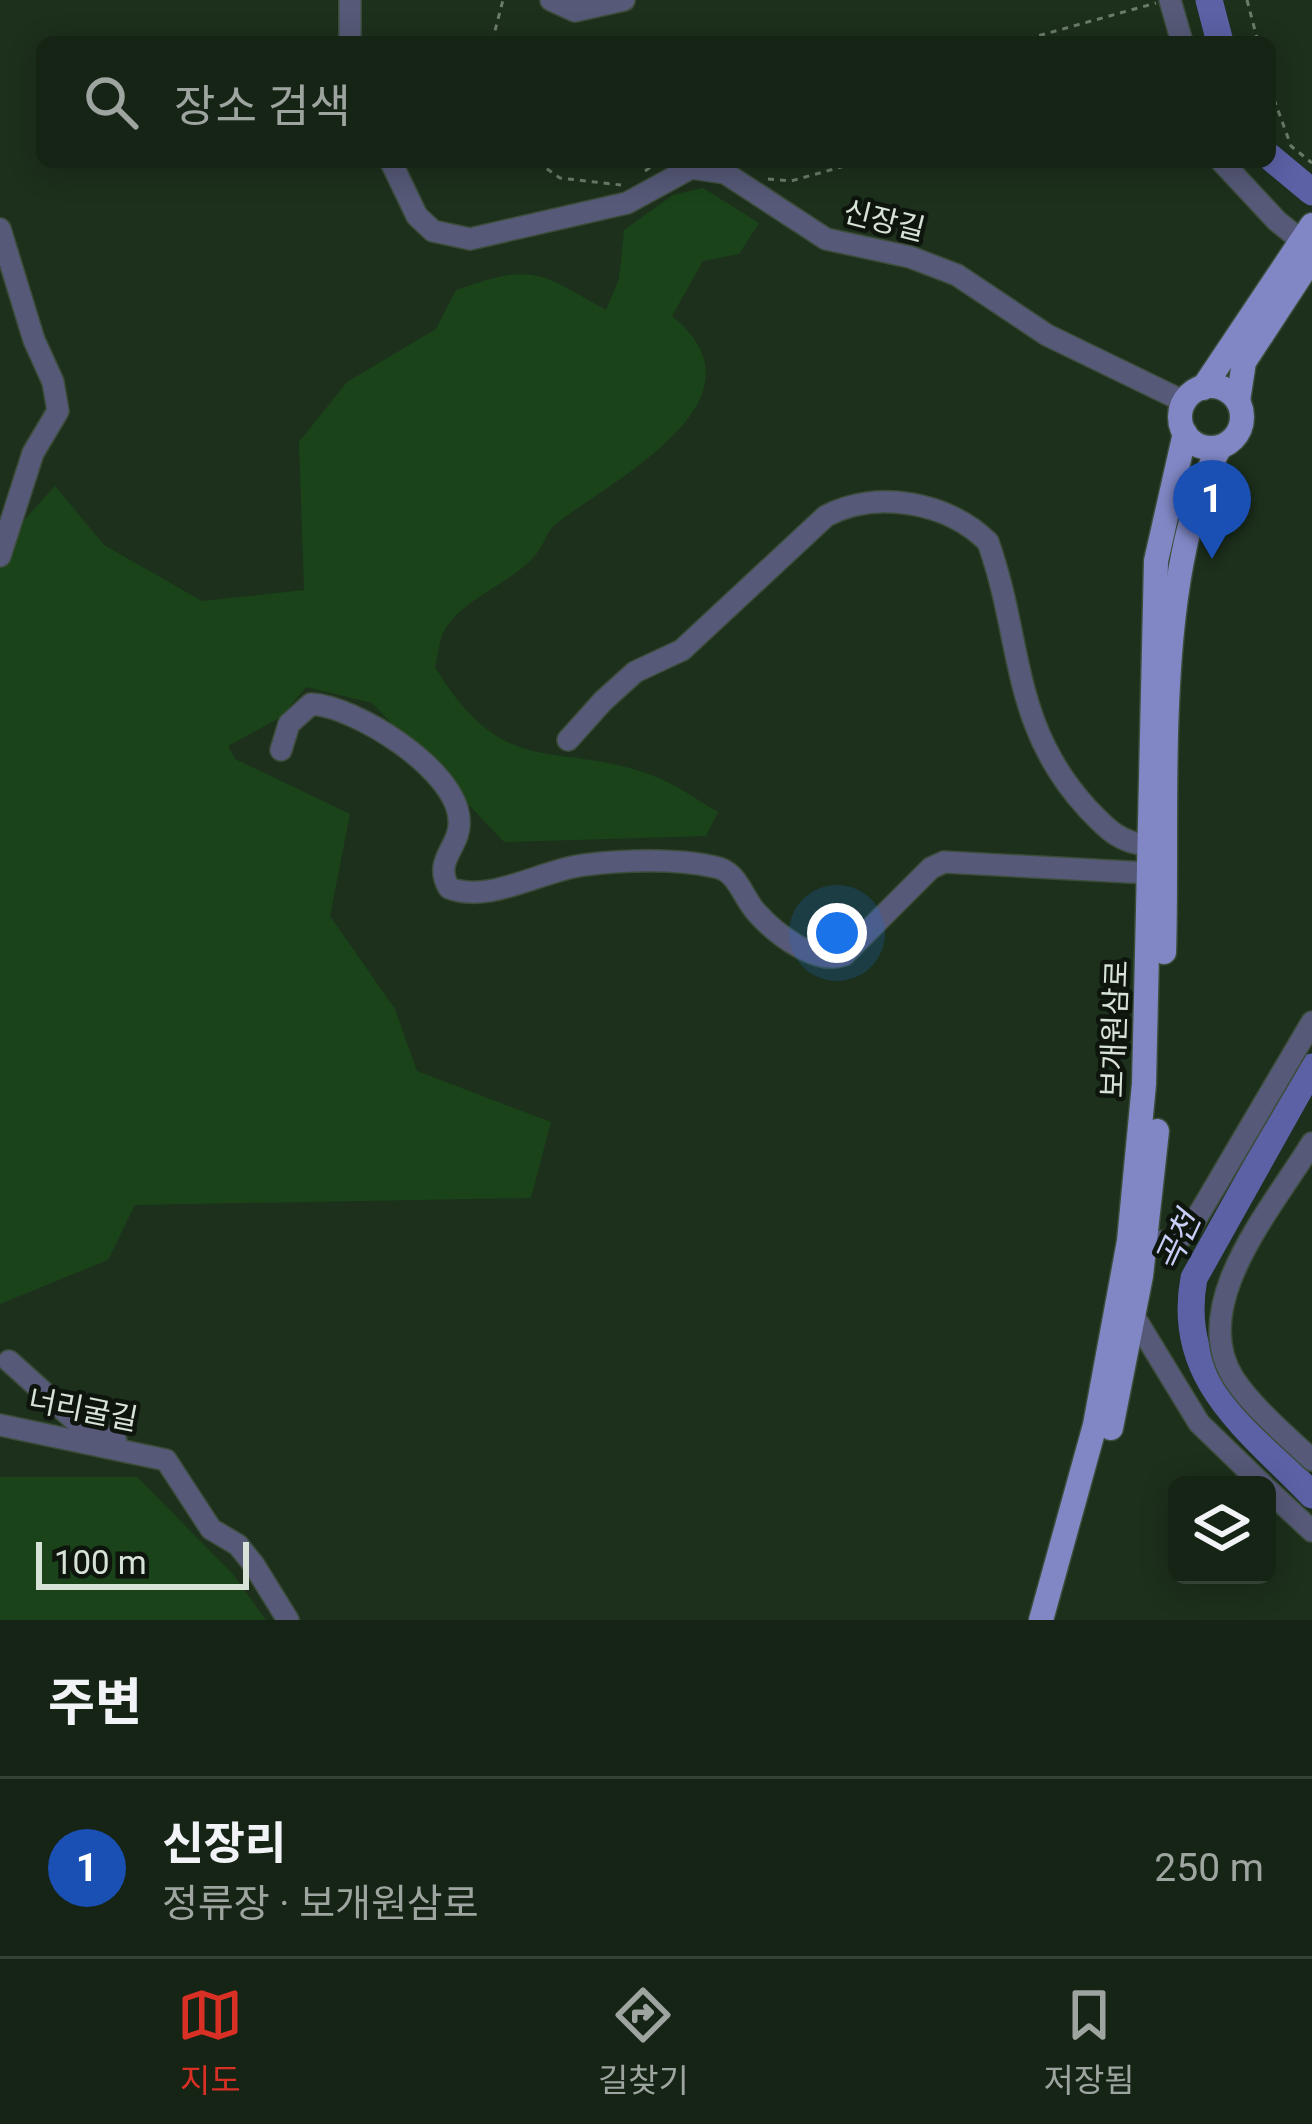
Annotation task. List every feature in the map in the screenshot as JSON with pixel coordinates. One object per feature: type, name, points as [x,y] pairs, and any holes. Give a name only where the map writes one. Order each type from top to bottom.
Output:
[{"type":"main road","points":[[1194,395],[1309,241]]},
{"type":"main road","name":"보개원삼로","points":[[1058,1620],[1109,1435],[1135,1318],[1146,1241],[1159,1095],[1174,603],[1201,481],[1220,446],[1238,432],[1244,362],[1309,241]]},
{"type":"main road","points":[[1194,395],[1219,387],[1238,401]]},
{"type":"main road","name":"보개원삼로","points":[[1040,1620],[1090,1445],[1129,1241],[1144,1084],[1156,562],[1194,395]]},
{"type":"main road","points":[[1185,433],[1204,447],[1220,446]]},
{"type":"street","points":[[350,0],[350,36]]},
{"type":"street","points":[[551,0],[575,11],[625,0]]},
{"type":"street","points":[[1169,0],[1180,36]]},
{"type":"street","name":"신장길","points":[[394,168],[417,216],[433,231],[470,239],[627,203],[691,168],[725,173],[826,239],[935,265],[1061,343],[1194,395]]},
{"type":"street","points":[[1227,168],[1244,189],[1309,241]]},
{"type":"street","points":[[0,229],[34,340],[53,382],[58,411],[33,453],[0,556]]},
{"type":"street","points":[[568,740],[635,672],[682,650],[826,516],[842,508],[910,502],[968,526],[988,542],[1016,672],[1039,740],[1105,827],[1123,842],[1148,845]]},
{"type":"street","points":[[281,750],[289,724],[311,704],[362,716],[404,748],[456,806],[458,831],[442,861],[449,888],[474,894],[583,865],[666,861],[720,867],[731,874],[764,921],[818,958],[832,960],[844,955],[931,868],[944,862],[1148,873]]},
{"type":"street","points":[[1146,1241],[1175,1242],[1190,1231],[1312,1022]]},
{"type":"street","points":[[1312,1143],[1229,1281],[1219,1315],[1232,1376],[1312,1460]]},
{"type":"street","points":[[1135,1318],[1199,1423],[1254,1476]]},
{"type":"street","points":[[9,1361],[80,1425],[144,1451]]},
{"type":"street","name":"너리굴길","points":[[0,1425],[144,1451],[166,1460],[181,1476],[212,1529],[238,1545],[288,1620]]},
{"type":"street","points":[[1276,1497],[1312,1531]]},
{"type":"path","points":[[494,36],[503,0]]},
{"type":"path","points":[[1038,36],[1169,0]]},
{"type":"path","points":[[1247,0],[1256,36]]},
{"type":"path","points":[[1276,105],[1291,146],[1312,163]]},
{"type":"path","points":[[546,168],[560,178],[619,186],[648,168]]},
{"type":"path","points":[[753,171],[791,182],[839,168]]},
{"type":"green space","points":[[703,188],[759,223],[739,254],[703,261],[672,316],[699,347],[706,377],[696,406],[675,434],[646,460],[553,526],[527,564],[453,619],[442,635],[435,667],[461,705],[511,744],[625,767],[668,782],[718,812],[706,836],[504,842],[372,703],[306,687],[281,717],[228,746],[235,759],[350,814],[330,916],[395,1009],[417,1071],[551,1122],[531,1198],[135,1205],[108,1260],[0,1304],[0,547],[55,486],[104,545],[202,601],[304,590],[299,442],[347,382],[436,329],[456,290],[502,276],[549,279],[606,310],[619,279],[624,230],[673,195]]},
{"type":"green space","points":[[0,1477],[137,1477],[232,1573],[266,1620],[0,1620]]},
{"type":"waterway","name":"곡천","points":[[1209,0],[1218,36]]},
{"type":"waterway","name":"곡천","points":[[1276,162],[1312,192]]},
{"type":"waterway","name":"곡천","points":[[1312,1067],[1194,1278],[1191,1314],[1195,1345],[1222,1399],[1312,1495]]},
{"type":"place","name":"신장리","points":[[1212,559]]}]
